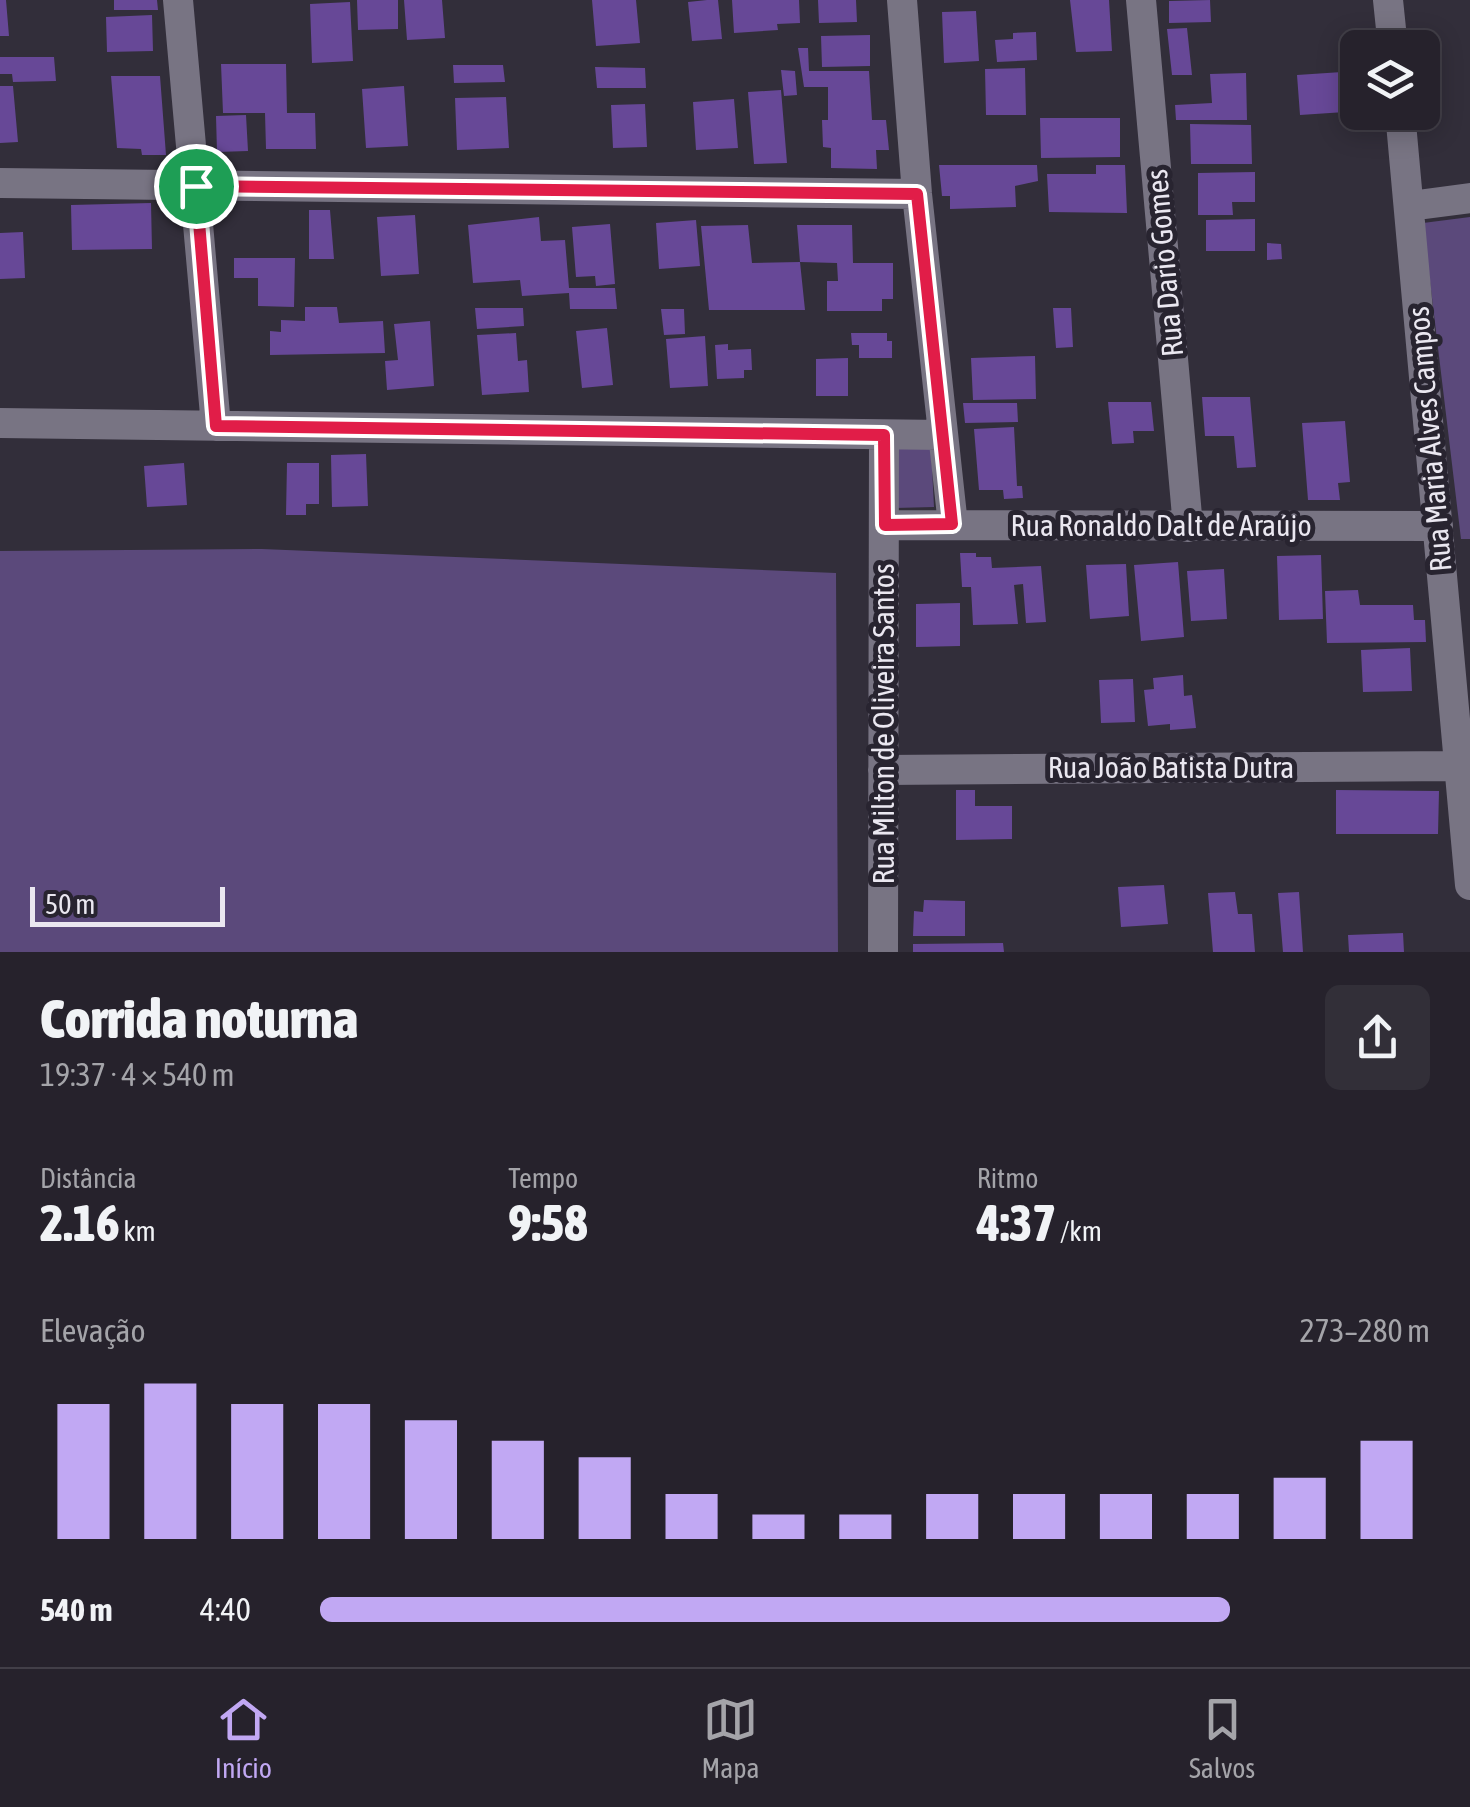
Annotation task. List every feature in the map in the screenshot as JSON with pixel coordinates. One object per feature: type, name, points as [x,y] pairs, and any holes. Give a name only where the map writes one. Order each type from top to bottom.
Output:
[{"type":"street","points":[[178,0],[216,426]]},
{"type":"street","points":[[902,0],[917,194],[952,524]]},
{"type":"street","name":"Rua Dario Gomes","points":[[1141,0],[1188,527]]},
{"type":"street","points":[[1388,0],[1391,30]]},
{"type":"street","name":"Rua Maria Alves Campos","points":[[1402,130],[1438,526],[1456,572],[1459,766],[1470,885]]},
{"type":"street","points":[[0,183],[917,194]]},
{"type":"street","points":[[1410,206],[1470,198]]},
{"type":"street","points":[[0,423],[943,435]]},
{"type":"street","name":"Rua Milton de Oliveira Santos","points":[[883,952],[884,435]]},
{"type":"street","name":"Rua Ronaldo Dalt de Araújo","points":[[885,525],[1438,526]]},
{"type":"street","name":"Rua João Batista Dutra","points":[[883,770],[1459,766]]},
{"type":"shaded area","points":[[1470,217],[1470,539],[1461,539],[1423,223]]},
{"type":"shaded area","points":[[894,447],[931,448],[934,507],[895,508]]},
{"type":"shaded area","points":[[262,549],[836,573],[838,952],[0,952],[0,551]]},
{"type":"building","points":[[0,0],[6,0],[9,36],[0,36]]},
{"type":"building","points":[[114,0],[157,0],[158,10],[114,10]]},
{"type":"building","points":[[357,0],[398,0],[398,29],[358,30]]},
{"type":"building","points":[[404,0],[442,0],[445,38],[407,40]]},
{"type":"building","points":[[592,0],[636,0],[640,43],[596,46]]},
{"type":"building","points":[[718,0],[722,39],[692,41],[688,2]]},
{"type":"building","points":[[732,0],[799,0],[800,23],[777,24],[778,30],[734,33]]},
{"type":"building","points":[[818,0],[856,0],[857,22],[819,23]]},
{"type":"building","points":[[1070,0],[1109,0],[1112,51],[1076,52]]},
{"type":"building","points":[[1210,0],[1211,22],[1169,23],[1169,1]]},
{"type":"building","points":[[350,2],[353,61],[312,63],[310,4]]},
{"type":"building","points":[[976,11],[979,61],[944,63],[942,12]]},
{"type":"building","points":[[152,15],[153,51],[107,52],[106,17]]},
{"type":"building","points":[[1187,28],[1192,75],[1172,75],[1167,29]]},
{"type":"building","points":[[1036,32],[1037,60],[997,62],[995,40],[1013,39],[1013,33]]},
{"type":"building","points":[[870,35],[870,66],[822,67],[821,36]]},
{"type":"building","points":[[798,48],[808,48],[809,71],[869,71],[872,120],[886,120],[889,150],[876,150],[877,169],[831,168],[831,148],[823,147],[822,120],[828,120],[828,87],[804,87]]},
{"type":"building","points":[[0,57],[54,57],[56,81],[13,82],[12,74],[0,74]]},
{"type":"building","points":[[221,64],[286,64],[287,113],[315,113],[316,149],[266,149],[265,113],[223,113]]},
{"type":"building","points":[[453,65],[503,65],[505,82],[454,83]]},
{"type":"building","points":[[595,67],[645,68],[646,88],[597,88]]},
{"type":"building","points":[[1025,68],[1026,115],[986,115],[985,69]]},
{"type":"building","points":[[781,70],[795,71],[797,95],[784,96]]},
{"type":"building","points":[[1340,72],[1340,112],[1300,115],[1297,75]]},
{"type":"building","points":[[1246,73],[1247,120],[1176,120],[1175,105],[1212,103],[1210,74]]},
{"type":"building","points":[[111,76],[160,76],[166,155],[142,155],[141,149],[117,148]]},
{"type":"building","points":[[0,86],[13,86],[18,142],[0,143]]},
{"type":"building","points":[[404,86],[408,146],[366,148],[362,89]]},
{"type":"building","points":[[781,90],[787,163],[754,164],[748,92]]},
{"type":"building","points":[[506,97],[509,148],[457,150],[455,98]]},
{"type":"building","points":[[734,99],[738,148],[696,150],[693,102]]},
{"type":"building","points":[[645,104],[647,147],[613,148],[611,105]]},
{"type":"building","points":[[246,115],[248,151],[217,152],[216,116]]},
{"type":"building","points":[[1040,118],[1120,118],[1120,157],[1041,158]]},
{"type":"building","points":[[1190,124],[1251,125],[1252,164],[1191,164]]},
{"type":"building","points":[[939,165],[1037,165],[1038,181],[1015,186],[1016,207],[950,209],[950,196],[942,196]]},
{"type":"building","points":[[1096,165],[1125,165],[1127,213],[1049,212],[1047,174],[1096,174]]},
{"type":"building","points":[[1255,172],[1255,202],[1232,202],[1233,215],[1198,215],[1198,173]]},
{"type":"building","points":[[151,203],[152,249],[72,250],[71,205]]},
{"type":"building","points":[[309,210],[330,210],[334,259],[309,259]]},
{"type":"building","points":[[415,215],[419,274],[381,276],[377,217]]},
{"type":"building","points":[[539,217],[541,241],[565,240],[569,288],[615,288],[617,309],[570,309],[569,293],[522,296],[520,280],[473,283],[468,225]]},
{"type":"building","points":[[1255,219],[1255,251],[1206,251],[1206,220]]},
{"type":"building","points":[[696,220],[700,266],[659,269],[656,223]]},
{"type":"building","points":[[610,224],[615,284],[596,286],[595,276],[576,277],[572,227]]},
{"type":"building","points":[[748,225],[752,263],[800,262],[805,310],[709,310],[701,226]]},
{"type":"building","points":[[797,225],[852,225],[853,263],[893,263],[893,299],[882,299],[882,311],[827,311],[827,281],[838,281],[837,263],[800,262]]},
{"type":"building","points":[[23,232],[25,278],[0,279],[0,233]]},
{"type":"building","points":[[1267,243],[1281,244],[1282,259],[1267,260]]},
{"type":"building","points":[[234,258],[295,258],[294,307],[258,306],[258,278],[234,278]]},
{"type":"building","points":[[305,307],[337,307],[339,323],[383,321],[385,353],[270,355],[270,331],[281,332],[281,320],[305,321]]},
{"type":"building","points":[[475,308],[523,308],[524,326],[477,329]]},
{"type":"building","points":[[1053,308],[1071,308],[1073,347],[1056,348]]},
{"type":"building","points":[[661,309],[684,309],[685,334],[664,335]]},
{"type":"building","points":[[430,321],[434,386],[387,390],[385,361],[398,360],[394,324]]},
{"type":"building","points":[[607,328],[613,385],[582,388],[576,331]]},
{"type":"building","points":[[516,333],[518,361],[527,360],[529,392],[482,395],[477,335]]},
{"type":"building","points":[[851,333],[887,333],[887,341],[892,341],[892,358],[859,358],[859,345],[852,345]]},
{"type":"building","points":[[705,336],[708,386],[670,388],[666,339]]},
{"type":"building","points":[[728,344],[728,350],[751,349],[752,370],[744,370],[744,378],[717,379],[715,345]]},
{"type":"building","points":[[1035,356],[1036,399],[973,400],[971,358]]},
{"type":"building","points":[[848,358],[848,396],[816,396],[816,359]]},
{"type":"building","points":[[1202,397],[1250,397],[1256,467],[1237,468],[1234,436],[1205,436]]},
{"type":"building","points":[[1108,402],[1151,402],[1154,431],[1133,431],[1134,443],[1112,444]]},
{"type":"building","points":[[963,403],[1017,403],[1018,422],[965,423]]},
{"type":"building","points":[[1345,421],[1350,482],[1338,483],[1340,500],[1308,500],[1302,423]]},
{"type":"building","points":[[1014,427],[1017,486],[1022,486],[1023,498],[1004,499],[1003,490],[979,490],[974,429]]},
{"type":"building","points":[[366,454],[368,506],[332,507],[331,455]]},
{"type":"building","points":[[184,463],[187,505],[147,507],[144,466]]},
{"type":"building","points":[[287,463],[319,463],[319,504],[306,504],[306,515],[286,515]]},
{"type":"building","points":[[960,553],[991,557],[992,568],[1041,566],[1046,622],[1026,623],[1023,584],[1014,585],[1018,624],[973,625],[971,587],[962,587]]},
{"type":"building","points":[[1321,555],[1323,619],[1279,620],[1277,556]]},
{"type":"building","points":[[1178,562],[1184,637],[1141,641],[1134,565]]},
{"type":"building","points":[[1126,564],[1129,616],[1090,619],[1086,565]]},
{"type":"building","points":[[1224,569],[1227,619],[1191,621],[1187,571]]},
{"type":"building","points":[[1358,590],[1360,605],[1413,605],[1414,620],[1425,620],[1426,642],[1327,643],[1325,591]]},
{"type":"building","points":[[960,603],[960,646],[916,647],[916,604]]},
{"type":"building","points":[[1410,648],[1412,691],[1363,692],[1361,650]]},
{"type":"building","points":[[1183,675],[1184,696],[1192,695],[1196,728],[1170,730],[1170,724],[1148,726],[1144,690],[1154,689],[1153,678]]},
{"type":"building","points":[[1133,679],[1135,722],[1101,723],[1099,680]]},
{"type":"building","points":[[956,790],[975,790],[975,806],[1012,806],[1012,839],[956,840]]},
{"type":"building","points":[[1336,790],[1439,791],[1438,834],[1336,834]]},
{"type":"building","points":[[1164,885],[1168,924],[1121,927],[1118,887]]},
{"type":"building","points":[[1235,892],[1238,914],[1252,914],[1255,952],[1213,952],[1208,893]]},
{"type":"building","points":[[1299,892],[1303,952],[1283,952],[1278,893]]},
{"type":"building","points":[[924,900],[965,901],[965,936],[913,936],[914,911],[923,912]]},
{"type":"building","points":[[1403,933],[1404,952],[1349,952],[1348,935]]},
{"type":"building","points":[[1003,943],[1004,952],[913,952],[913,944]]},
{"type":"route","points":[[196,186],[917,194],[952,524],[885,525],[884,435],[216,426],[196,186]]}]
